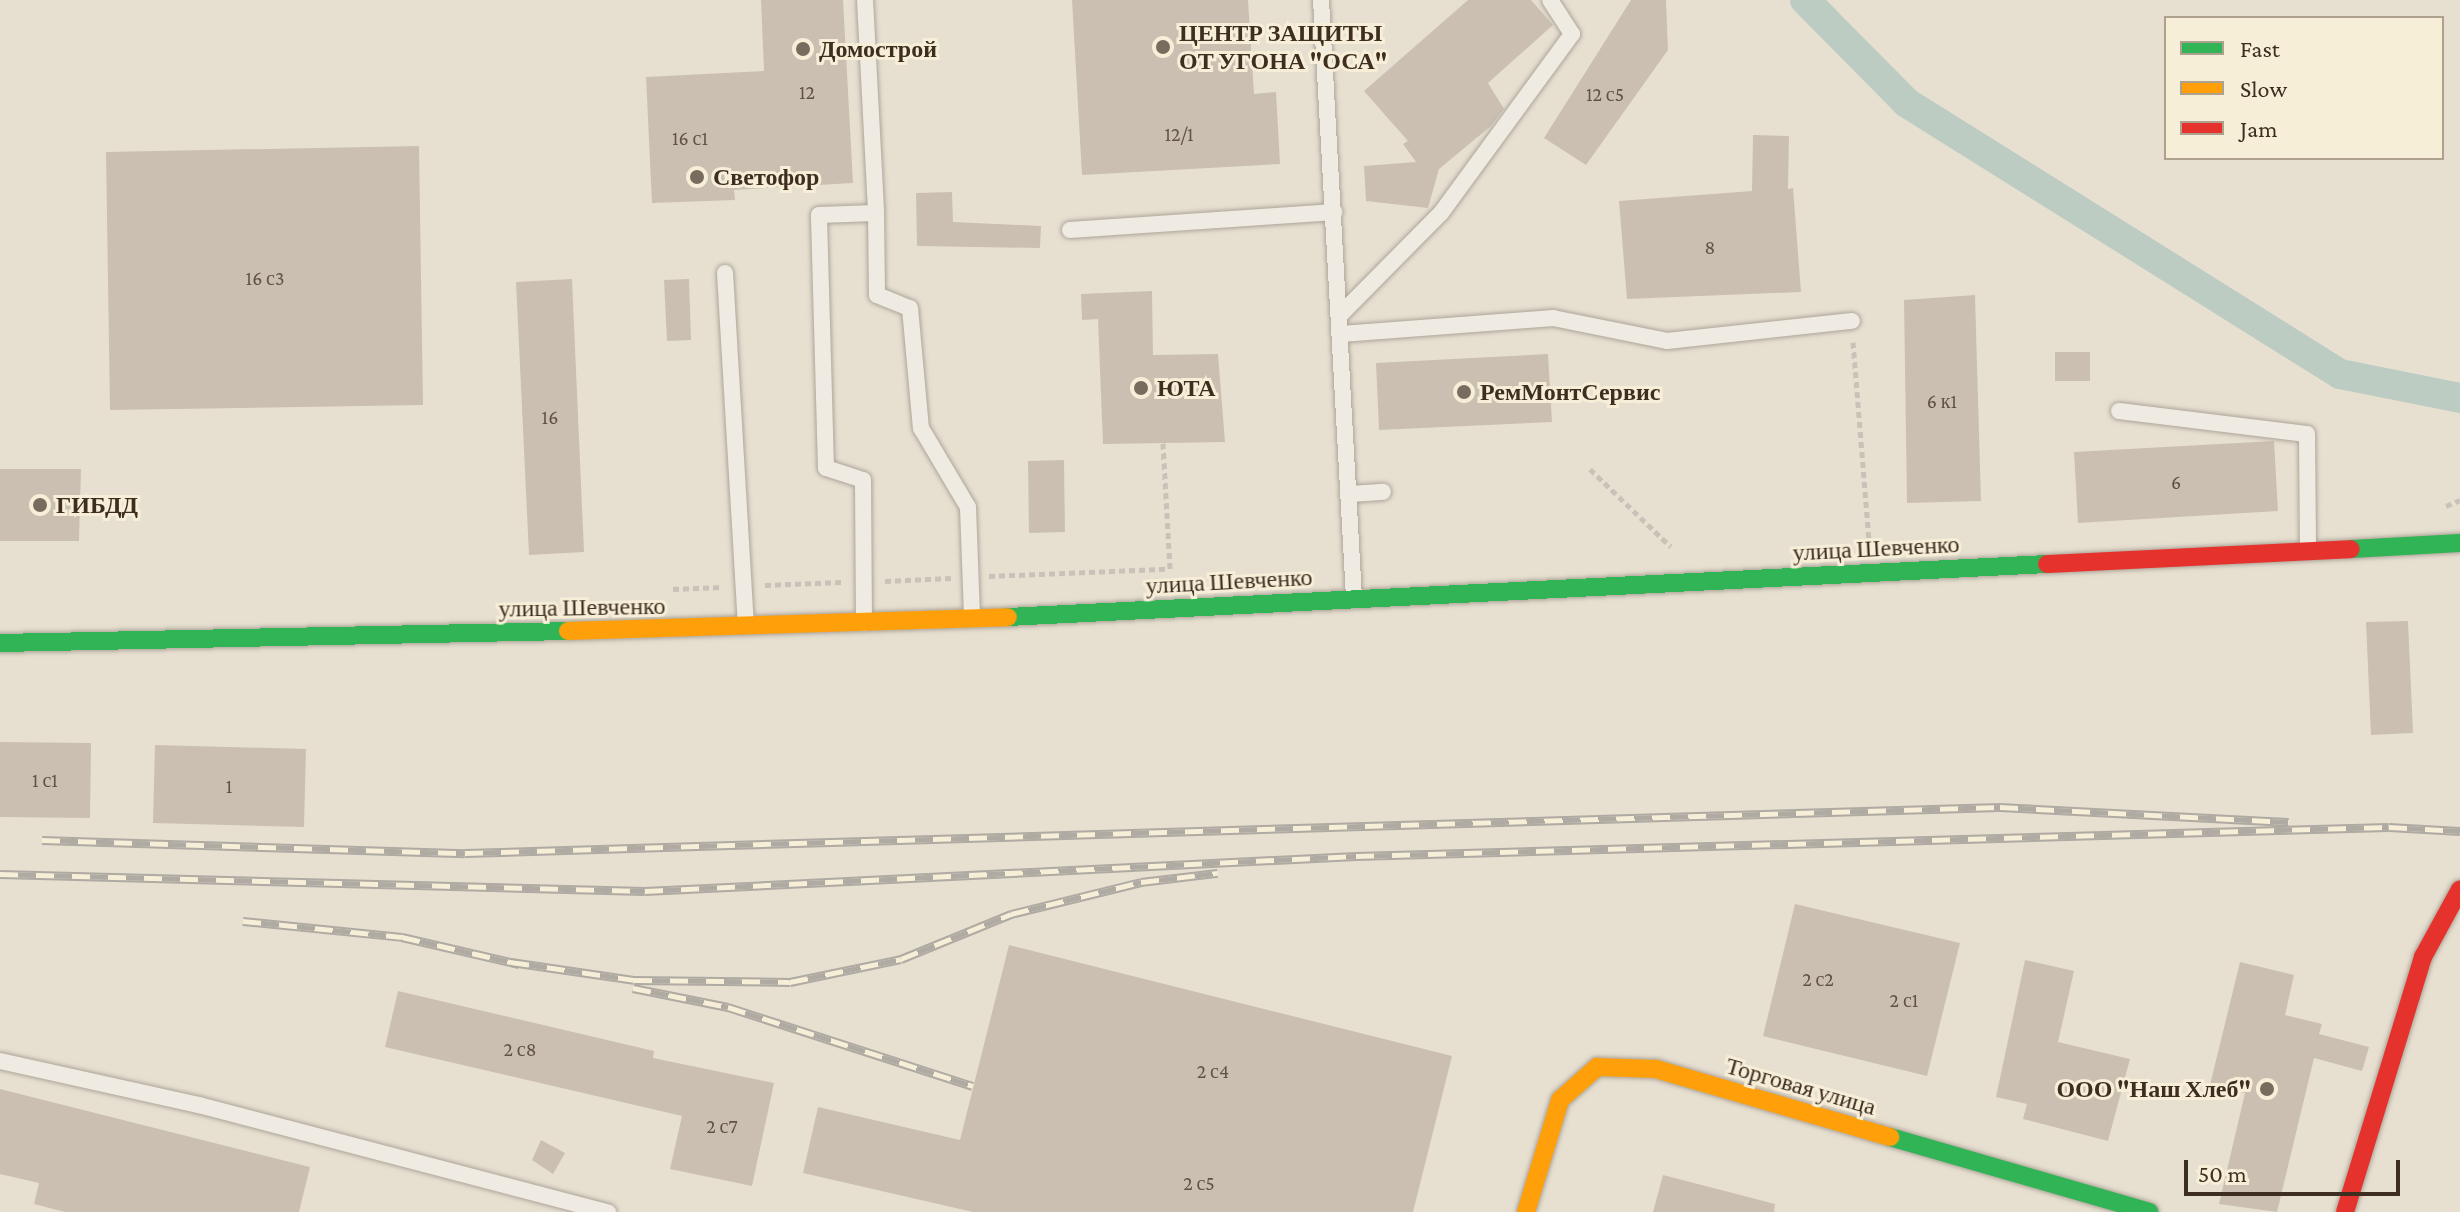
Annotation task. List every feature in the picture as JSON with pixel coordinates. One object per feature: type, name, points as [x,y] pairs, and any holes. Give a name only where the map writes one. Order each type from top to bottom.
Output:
[{"type":"street","name":"улица Шевченко","points":[[0,643],[864,624],[2460,543]]},
{"type":"street","points":[[2345,1212],[2423,957],[2453,914],[2460,889]]},
{"type":"street","name":"Торговая улица","points":[[1526,1212],[1560,1100],[1597,1067],[1656,1069],[2149,1212]]},
{"type":"lane","points":[[865,0],[877,295],[910,308],[921,428],[968,507],[972,617]]},
{"type":"lane","points":[[1321,0],[1351,494],[1354,599]]},
{"type":"lane","points":[[1340,315],[1441,213],[1572,34],[1550,0]]},
{"type":"lane","points":[[1070,230],[1334,212]]},
{"type":"lane","points":[[864,624],[863,480],[826,468],[819,215],[876,213]]},
{"type":"lane","points":[[725,273],[746,627]]},
{"type":"lane","points":[[1341,334],[1553,318],[1667,341],[1852,321]]},
{"type":"lane","points":[[2119,411],[2307,434],[2308,549]]},
{"type":"lane","points":[[1351,494],[1383,492]]},
{"type":"lane","points":[[0,1061],[199,1105],[608,1212]]},
{"type":"path","points":[[1852,321],[1869,548]]},
{"type":"path","points":[[1163,443],[1170,569]]},
{"type":"path","points":[[1590,469],[1680,556]]},
{"type":"building","points":[[761,0],[843,0],[853,183],[734,190],[735,200],[652,203],[646,77],[764,71]]},
{"type":"building","points":[[1072,0],[1248,0],[1254,94],[1276,92],[1280,164],[1082,175]]},
{"type":"building","points":[[1468,0],[1531,0],[1553,25],[1488,83],[1504,109],[1491,126],[1439,169],[1428,208],[1366,201],[1364,166],[1416,162],[1403,144],[1408,141],[1364,91]]},
{"type":"building","points":[[1631,0],[1666,0],[1668,50],[1586,165],[1544,138]]},
{"type":"building","points":[[1753,135],[1789,136],[1788,189],[1793,188],[1801,292],[1627,299],[1619,201],[1752,191]]},
{"type":"building","points":[[419,146],[423,405],[110,410],[106,152]]},
{"type":"building","points":[[952,192],[953,222],[1041,226],[1040,248],[917,246],[916,193]]},
{"type":"building","points":[[572,279],[584,552],[529,555],[516,282]]},
{"type":"building","points":[[689,279],[691,340],[667,341],[664,280]]},
{"type":"building","points":[[1152,291],[1153,355],[1218,354],[1225,442],[1103,444],[1098,319],[1082,320],[1081,294]]},
{"type":"building","points":[[1975,295],[1981,501],[1907,503],[1904,300]]},
{"type":"building","points":[[2055,352],[2090,352],[2090,381],[2055,381]]},
{"type":"building","name":"РемМонтСервис","points":[[1548,354],[1552,422],[1379,430],[1376,363]]},
{"type":"building","points":[[2274,441],[2278,511],[2078,523],[2074,452]]},
{"type":"building","points":[[1064,460],[1065,532],[1029,533],[1028,461]]},
{"type":"building","name":"ГИБДД","points":[[0,469],[81,469],[79,541],[0,541]]},
{"type":"building","points":[[2408,621],[2413,733],[2371,735],[2366,622]]},
{"type":"building","points":[[0,742],[91,743],[90,818],[0,817]]},
{"type":"building","points":[[155,745],[306,749],[304,827],[153,823]]},
{"type":"building","points":[[1795,904],[1960,943],[1927,1076],[1763,1036]]},
{"type":"building","points":[[1009,945],[1452,1056],[1413,1212],[973,1212],[803,1173],[818,1107],[960,1140]]},
{"type":"building","points":[[2025,960],[2074,971],[2058,1042],[2130,1059],[2108,1141],[2023,1119],[2027,1104],[1996,1097]]},
{"type":"building","name":"ООО \"Наш Хлеб\"","points":[[2240,962],[2294,975],[2285,1015],[2322,1024],[2319,1034],[2369,1047],[2362,1071],[2314,1058],[2277,1212],[2219,1204],[2245,1093],[2210,1085]]},
{"type":"building","points":[[398,991],[654,1051],[653,1058],[774,1083],[752,1186],[670,1169],[682,1116],[385,1047]]},
{"type":"building","points":[[0,1089],[310,1167],[299,1212],[65,1212],[34,1204],[39,1183],[0,1174]]},
{"type":"building","points":[[541,1140],[565,1153],[553,1174],[532,1160]]},
{"type":"building","points":[[1663,1175],[1775,1204],[1774,1212],[1653,1212]]},
{"type":"waterway","points":[[1805,0],[1907,103],[2340,374],[2460,398]]},
{"type":"railway","points":[[42,840],[465,853],[2000,807],[2289,822]]},
{"type":"railway","points":[[0,874],[645,891],[1356,856],[2389,827],[2460,831]]},
{"type":"railway","points":[[511,962],[634,980],[790,982],[901,959],[1011,914],[1141,882],[1217,873]]},
{"type":"railway","points":[[243,921],[402,937],[519,964]]},
{"type":"railway","points":[[633,988],[728,1007],[973,1086]]},
{"type":"traffic: fast","points":[[2351,549],[2460,543]]},
{"type":"traffic: fast","points":[[1008,617],[2047,564]]},
{"type":"traffic: fast","points":[[0,643],[568,631]]},
{"type":"traffic: fast","points":[[1890,1137],[2149,1212]]},
{"type":"traffic: slow","points":[[568,631],[1008,617]]},
{"type":"traffic: slow","points":[[1526,1212],[1560,1100],[1597,1067],[1656,1069],[1890,1137]]},
{"type":"traffic: jam","points":[[2047,564],[2351,549]]},
{"type":"traffic: jam","points":[[2345,1212],[2423,957],[2460,889]]},
{"type":"place","name":"ЦЕНТР ЗАЩИТЫ ОТ УГОНА \"ОСА\"","points":[[1163,47]]},
{"type":"place","name":"Домострой","points":[[803,49]]},
{"type":"place","name":"Светофор","points":[[697,177]]},
{"type":"place","name":"ЮТА","points":[[1141,388]]},
{"type":"place","name":"РемМонтСервис","points":[[1464,392]]},
{"type":"place","name":"ГИБДД","points":[[40,505]]},
{"type":"place","name":"ООО \"Наш Хлеб\"","points":[[2267,1089]]}]
